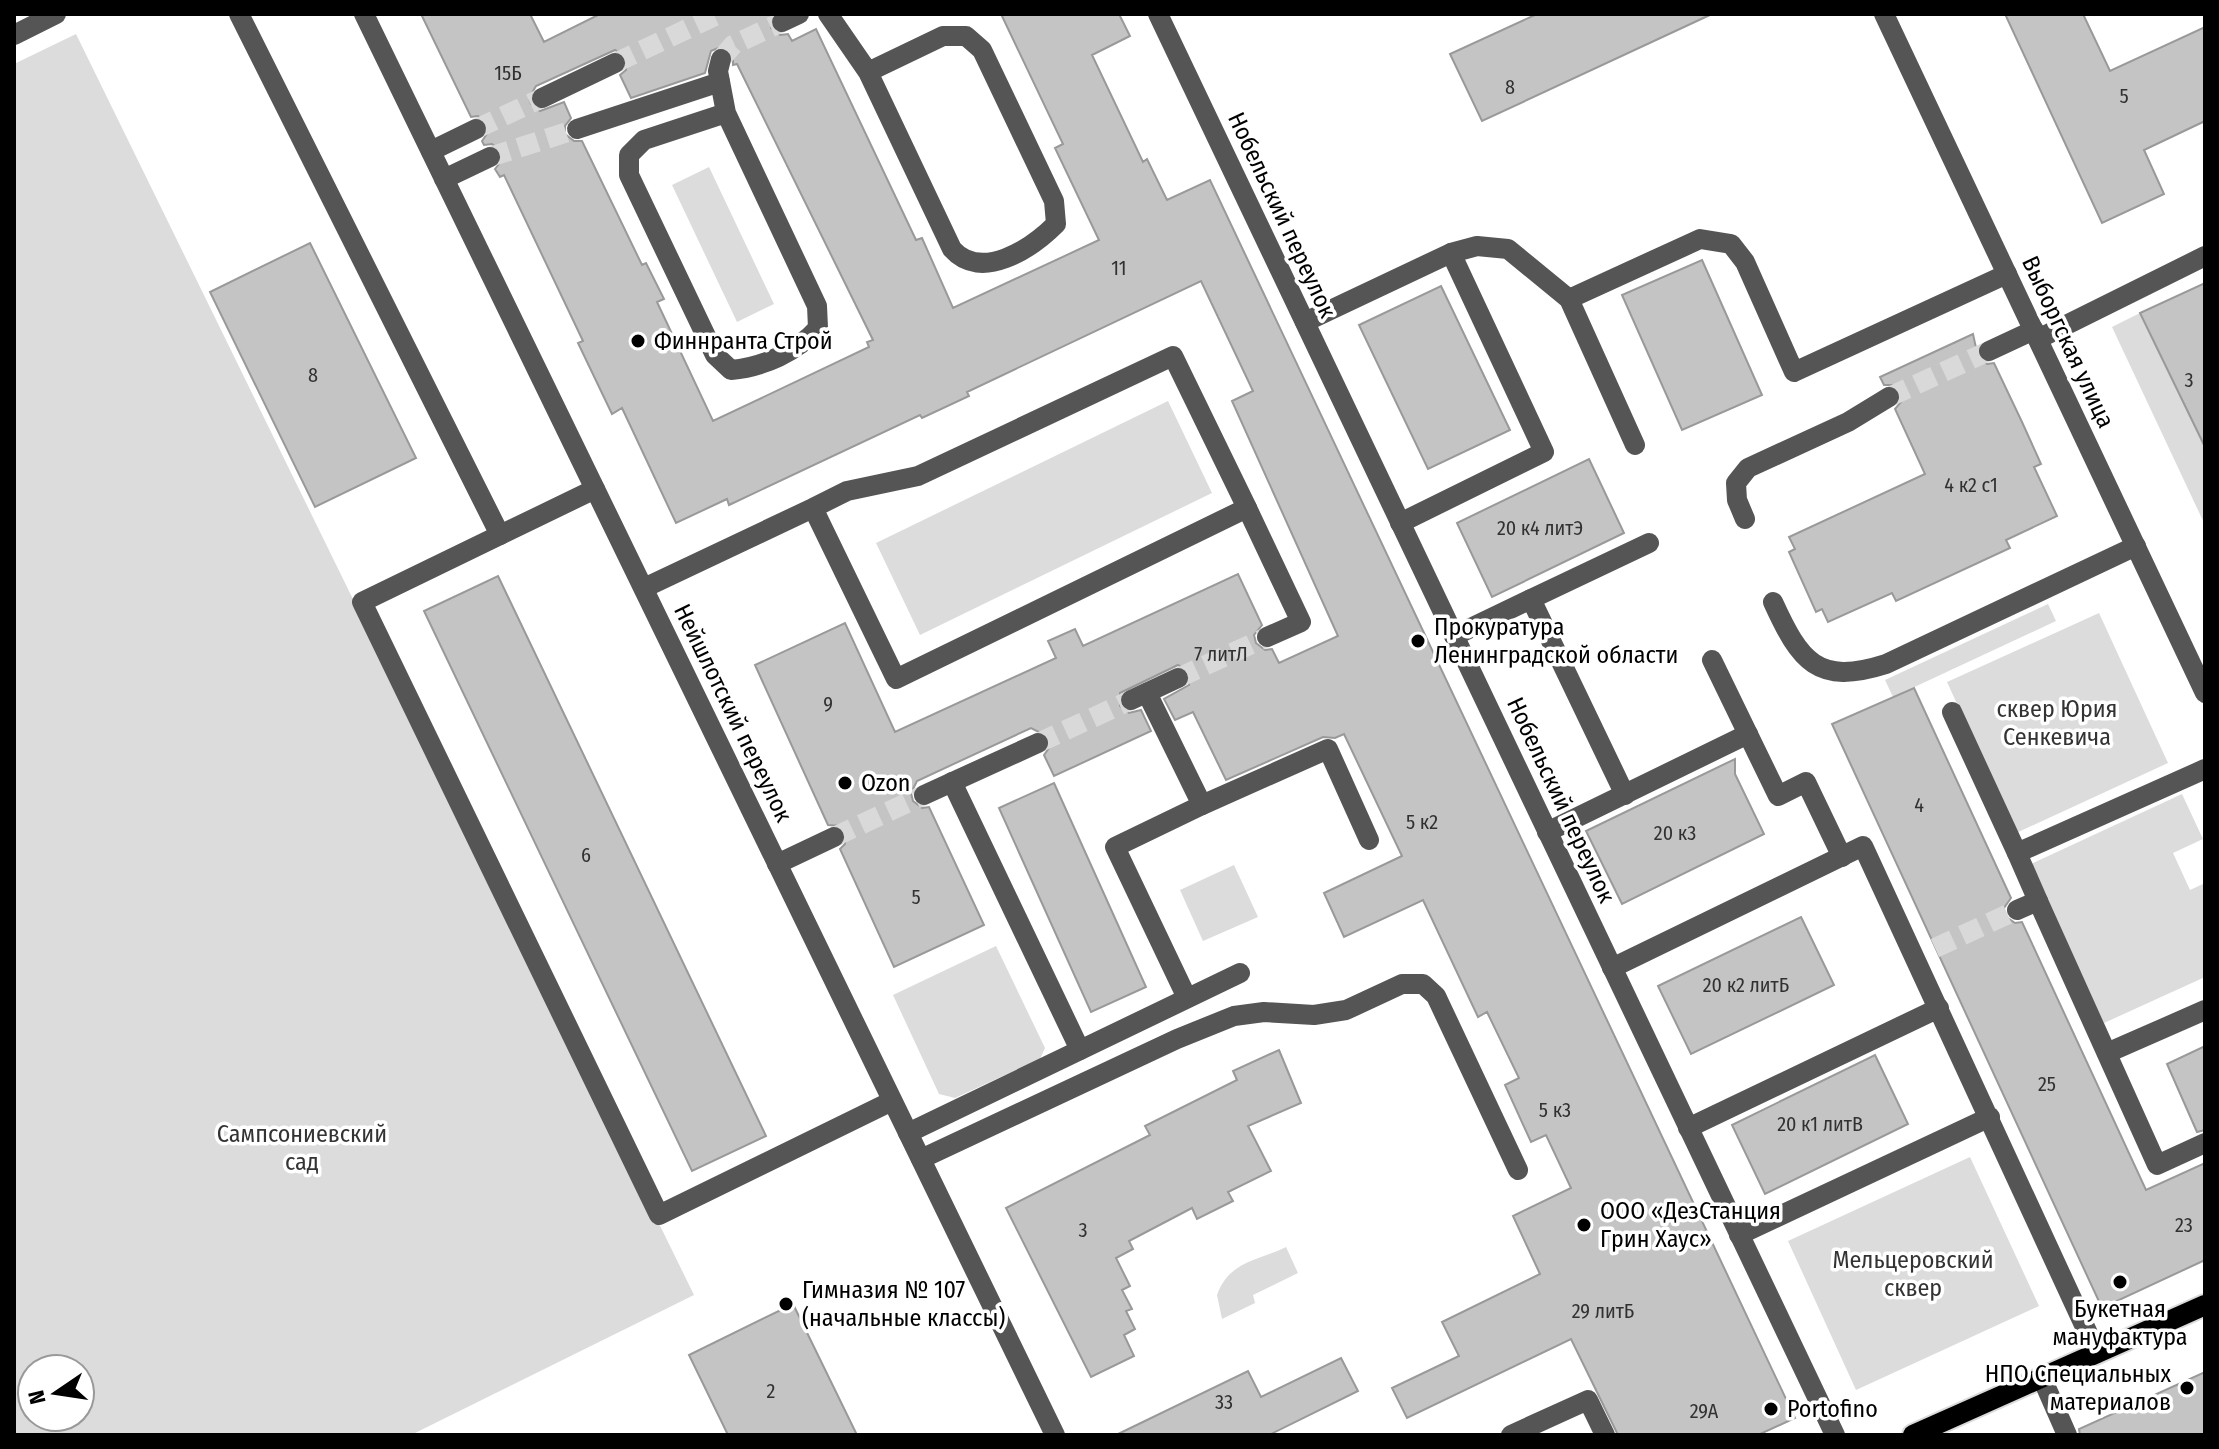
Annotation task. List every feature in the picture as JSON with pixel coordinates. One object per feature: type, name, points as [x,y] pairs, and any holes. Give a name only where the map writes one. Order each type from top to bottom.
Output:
[{"type":"main road","points":[[1913,1435],[2205,1305]]},
{"type":"street","points":[[14,35],[56,14]]},
{"type":"street","points":[[239,14],[500,535]]},
{"type":"street","name":"Нейшлотский переулок","points":[[364,14],[1055,1435]]},
{"type":"street","points":[[828,14],[868,72],[952,249],[961,259],[975,265],[990,264],[1040,240],[1056,224],[1054,201],[982,50],[966,36],[943,36],[868,72]]},
{"type":"street","name":"Нобельский переулок","points":[[1158,14],[1835,1435]]},
{"type":"street","name":"Выборгская улица","points":[[1884,14],[2205,693]]},
{"type":"street","points":[[721,59],[720,82],[726,113],[817,306],[818,328],[804,344],[753,368],[731,370],[715,355],[629,175],[629,155],[644,140],[726,113]]},
{"type":"street","points":[[542,98],[615,63]]},
{"type":"street","points":[[577,129],[720,82]]},
{"type":"street","points":[[431,151],[476,129]]},
{"type":"street","points":[[444,179],[490,157]]},
{"type":"street","points":[[1569,299],[1700,239],[1731,244],[1745,262],[1794,372],[2007,274]]},
{"type":"street","points":[[1305,322],[1451,253],[1477,246],[1508,249],[1569,299],[1635,445]]},
{"type":"street","points":[[1400,523],[1544,452],[1451,253]]},
{"type":"street","points":[[1989,351],[2036,334],[2205,256]]},
{"type":"street","points":[[644,588],[847,491],[918,476],[1173,356],[1301,622],[1267,637]]},
{"type":"street","points":[[1745,519],[1737,500],[1736,483],[1748,468],[1848,422],[1889,397]]},
{"type":"street","points":[[595,489],[362,602],[659,1215],[892,1101]]},
{"type":"street","points":[[813,508],[896,679],[1247,508]]},
{"type":"street","points":[[1454,636],[1649,543]]},
{"type":"street","points":[[1773,602],[1791,640],[1807,660],[1831,672],[1856,673],[1886,664],[2136,546]]},
{"type":"street","points":[[1531,599],[1625,795]]},
{"type":"street","points":[[1712,660],[1778,796],[1806,782],[1842,857]]},
{"type":"street","points":[[1178,678],[1139,696],[1202,805]]},
{"type":"street","points":[[1952,712],[2157,1165],[2205,1143]]},
{"type":"street","points":[[1547,832],[1748,734]]},
{"type":"street","points":[[924,795],[1038,743]]},
{"type":"street","points":[[1187,998],[1115,847],[1328,749],[1369,840]]},
{"type":"street","points":[[2017,853],[2205,769]]},
{"type":"street","points":[[952,782],[1080,1050]]},
{"type":"street","points":[[777,864],[834,837]]},
{"type":"street","points":[[1612,968],[1863,846],[2097,1353]]},
{"type":"street","points":[[2017,910],[2038,901]]},
{"type":"street","points":[[1915,956],[1935,948]]},
{"type":"street","points":[[908,1133],[1240,973]]},
{"type":"street","points":[[921,1159],[1177,1039],[1234,1016],[1264,1012],[1314,1015],[1346,1010],[1402,984],[1423,984],[1436,996],[1518,1170]]},
{"type":"street","points":[[1688,1128],[1939,1008]]},
{"type":"street","points":[[2107,1053],[2205,1010]]},
{"type":"street","points":[[1739,1235],[1990,1117]]},
{"type":"street","points":[[2042,1378],[2067,1435]]},
{"type":"street","points":[[1511,1435],[1588,1400],[1605,1435]]},
{"type":"green space","name":"Сампсониевский сад","points":[[76,34],[694,1295],[411,1435],[14,1435],[14,64]]},
{"type":"green space","points":[[709,167],[774,304],[737,322],[672,185]]},
{"type":"green space","points":[[2140,313],[2205,447],[2205,525],[2112,327]]},
{"type":"green space","points":[[1168,401],[1212,493],[920,635],[876,543]]},
{"type":"green space","points":[[2048,604],[2056,621],[1893,697],[1885,680]]},
{"type":"green space","name":"сквер Юрия Сенкевича","points":[[2099,613],[2168,763],[2016,833],[1947,682]]},
{"type":"green space","name":"сквер Юрия Сенкевича","points":[[2182,794],[2203,839],[2173,853],[2190,890],[2205,883],[2205,977],[2104,1023],[2031,864]]},
{"type":"green space","points":[[1234,865],[1258,917],[1203,941],[1180,890]]},
{"type":"green space","points":[[996,946],[1045,1048],[1040,1059],[955,1098],[939,1094],[893,995]]},
{"type":"green space","name":"Мельцеровский сквер","points":[[1970,1157],[2039,1306],[1856,1390],[1788,1241]]},
{"type":"green space","points":[[1286,1247],[1298,1273],[1253,1295],[1255,1303],[1222,1319],[1217,1295],[1229,1275]]},
{"type":"building","points":[[421,14],[530,14],[544,42],[600,14],[772,14],[771,28],[780,35],[788,34],[792,41],[816,29],[916,240],[922,238],[953,308],[1099,240],[1055,148],[1063,144],[1001,14],[1119,14],[1130,36],[1092,55],[1143,162],[1147,159],[1167,200],[1210,180],[1795,1418],[1758,1435],[1618,1435],[1571,1339],[1407,1418],[1392,1388],[1459,1356],[1442,1322],[1540,1274],[1513,1216],[1571,1188],[1546,1135],[1531,1142],[1505,1085],[1519,1078],[1487,1012],[1478,1017],[1423,900],[1344,937],[1324,893],[1402,856],[1344,734],[1335,738],[1323,737],[1226,780],[1193,712],[1175,720],[1164,699],[1189,685],[1189,672],[1178,665],[1120,693],[1120,706],[1129,713],[1141,710],[1151,731],[1054,776],[1044,755],[1051,745],[1049,737],[1031,728],[917,781],[911,793],[913,801],[922,808],[929,807],[984,925],[894,967],[840,849],[845,844],[846,832],[841,826],[828,825],[755,665],[845,623],[895,732],[1056,658],[1048,641],[1075,629],[1083,646],[1238,574],[1262,625],[1254,635],[1256,643],[1265,650],[1272,649],[1279,663],[1338,636],[1232,401],[1253,391],[1201,281],[967,392],[969,396],[922,418],[920,415],[729,505],[727,499],[676,523],[622,408],[612,414],[578,343],[583,341],[504,175],[500,177],[495,169],[503,159],[501,151],[492,144],[484,145],[482,141],[489,131],[487,123],[478,116],[471,117]],"holes":[[[723,46],[733,55],[733,65],[737,64],[873,340],[867,342],[869,347],[713,421],[657,302],[664,299],[646,263],[642,265],[582,141],[574,141],[565,134],[565,126],[571,118],[564,102],[540,111],[529,98],[536,86],[615,50],[627,58],[626,70],[620,75],[631,98],[705,73],[711,51]]]},
{"type":"building","points":[[1537,14],[1712,14],[1482,121],[1450,54]]},
{"type":"building","points":[[2005,14],[2083,14],[2110,71],[2205,27],[2205,121],[2144,150],[2164,194],[2102,223]]},
{"type":"building","points":[[310,243],[416,458],[315,507],[210,292]]},
{"type":"building","points":[[1702,260],[1762,395],[1682,430],[1622,295]]},
{"type":"building","points":[[2205,283],[2205,447],[2140,313]]},
{"type":"building","points":[[1441,286],[1510,430],[1428,469],[1359,325]]},
{"type":"building","points":[[1973,334],[1978,357],[1987,364],[1994,363],[2022,422],[2041,464],[2034,467],[2057,516],[2006,540],[2010,548],[1896,601],[1892,593],[1828,622],[1822,609],[1816,612],[1789,552],[1795,549],[1789,537],[1925,474],[1895,409],[1901,402],[1900,391],[1894,385],[1884,385],[1880,377]]},
{"type":"building","points":[[1589,459],[1624,533],[1492,597],[1457,523]]},
{"type":"building","points":[[498,576],[766,1136],[692,1171],[424,611]]},
{"type":"building","points":[[1914,688],[2011,898],[2004,908],[2005,916],[2015,923],[2022,922],[2146,1190],[2205,1163],[2205,1260],[2102,1308],[1832,724]]},
{"type":"building","points":[[1735,759],[1735,774],[1764,834],[1622,904],[1586,831]]},
{"type":"building","points":[[1054,783],[1146,987],[1091,1012],[999,808]]},
{"type":"building","points":[[1801,917],[1834,985],[1691,1054],[1658,986]]},
{"type":"building","points":[[2205,1046],[2205,1130],[2197,1132],[2167,1064]]},
{"type":"building","points":[[1279,1050],[1301,1103],[1248,1126],[1271,1171],[1228,1192],[1233,1201],[1197,1219],[1192,1208],[1129,1241],[1133,1249],[1116,1258],[1130,1286],[1122,1290],[1132,1309],[1126,1311],[1135,1329],[1124,1335],[1134,1356],[1091,1377],[1006,1208],[1150,1135],[1145,1126],[1237,1080],[1233,1071]]},
{"type":"building","points":[[1875,1055],[1908,1124],[1765,1194],[1732,1125]]},
{"type":"building","points":[[793,1304],[857,1435],[728,1435],[689,1355]]},
{"type":"building","points":[[1341,1358],[1358,1391],[1269,1435],[1116,1435],[1248,1371],[1261,1397]]},
{"type":"building","name":"НПО Специальных материалов","points":[[2205,1372],[2205,1435],[2080,1435],[2079,1429]]},
{"type":"tunnel","points":[[615,63],[719,14]]},
{"type":"tunnel","points":[[721,59],[733,45],[782,22]]},
{"type":"tunnel","points":[[476,129],[542,98]]},
{"type":"tunnel","points":[[490,157],[577,129]]},
{"type":"tunnel","points":[[1889,397],[1989,351]]},
{"type":"tunnel","points":[[1178,678],[1267,637]]},
{"type":"tunnel","points":[[1038,743],[1131,700]]},
{"type":"tunnel","points":[[834,837],[924,795]]},
{"type":"tunnel","points":[[1935,948],[2017,910]]},
{"type":"place","name":"Финнранта Строй","points":[[638,341]]},
{"type":"place","name":"Прокуратура Ленинградской области","points":[[1418,641]]},
{"type":"place","name":"Ozon","points":[[845,783]]},
{"type":"place","name":"ООО «ДезСтанция Грин Хаус»","points":[[1584,1225]]},
{"type":"place","name":"Букетная мануфактура","points":[[2120,1282]]},
{"type":"place","name":"Гимназия № 107 (начальные классы)","points":[[786,1304]]},
{"type":"place","name":"НПО Специальных материалов","points":[[2187,1388]]},
{"type":"place","name":"Portofino","points":[[1771,1409]]}]
